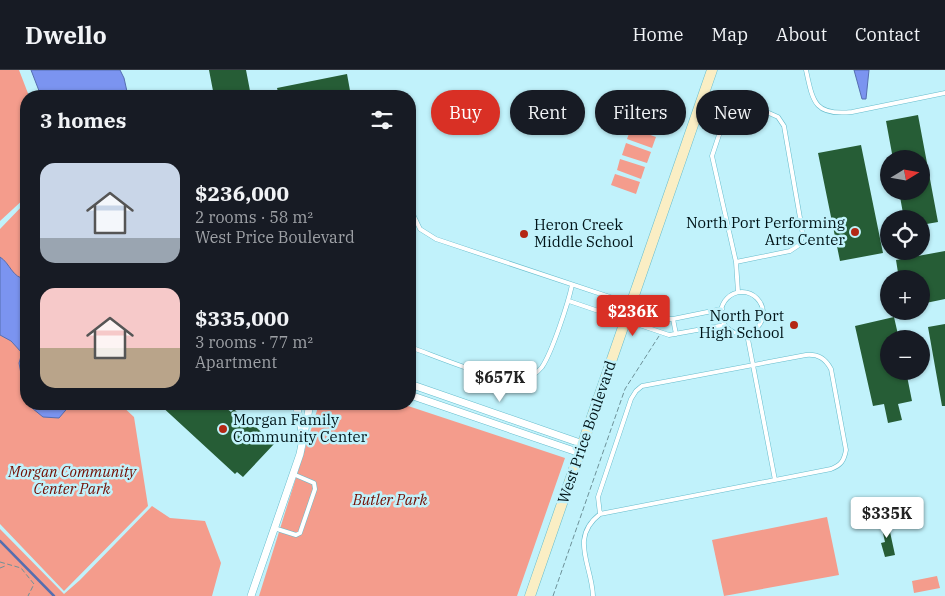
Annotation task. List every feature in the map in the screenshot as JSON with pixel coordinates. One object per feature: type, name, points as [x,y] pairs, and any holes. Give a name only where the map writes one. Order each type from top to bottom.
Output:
[{"type":"street","name":"West Price Boulevard","points":[[530,596],[712,70]]},
{"type":"street","points":[[416,386],[581,448]]},
{"type":"street","points":[[416,397],[581,448]]},
{"type":"street","points":[[297,410],[303,442]]},
{"type":"street","points":[[251,596],[303,442],[309,410]]},
{"type":"lane","points":[[806,70],[812,99],[825,112],[852,112],[945,93]]},
{"type":"lane","points":[[736,262],[790,251],[799,245],[803,235],[784,126],[778,118],[769,113],[732,118],[720,132],[712,156],[736,262],[738,292]]},
{"type":"lane","points":[[416,221],[420,229],[436,239],[631,304],[666,319],[722,309]]},
{"type":"lane","points":[[416,349],[505,380],[524,380],[534,375],[543,365],[569,301],[572,285]]},
{"type":"lane","points":[[738,292],[754,295],[760,301],[763,309],[763,317],[760,324],[746,334],[738,334],[731,331],[725,325],[722,317],[724,301],[730,295],[738,292]]},
{"type":"lane","points":[[569,301],[660,333],[676,334],[725,325]]},
{"type":"lane","points":[[673,319],[676,334]]},
{"type":"lane","points":[[746,334],[775,480]]},
{"type":"lane","points":[[593,596],[583,539],[592,520],[600,514],[831,469],[838,466],[844,460],[846,450],[831,369],[822,358],[814,354],[752,364],[642,386],[631,399],[598,498],[600,514]]},
{"type":"lane","points":[[274,528],[296,534],[300,533],[315,489],[314,482],[293,474]]},
{"type":"path","points":[[553,596],[625,389],[647,357],[660,333]]},
{"type":"path","points":[[0,562],[21,568],[34,584],[28,596]]},
{"type":"path","points":[[0,568],[6,565]]},
{"type":"green space","points":[[0,70],[19,70],[27,90],[20,90],[20,203],[0,221]]},
{"type":"green space","points":[[628,135],[650,135],[656,137],[652,148],[627,139]]},
{"type":"green space","points":[[626,143],[651,152],[647,163],[622,155]]},
{"type":"green space","points":[[620,159],[645,167],[641,179],[617,170]]},
{"type":"green space","points":[[615,174],[640,182],[636,194],[611,185]]},
{"type":"green space","name":"Morgan Community Center Park","points":[[20,208],[20,410],[126,410],[134,417],[148,506],[64,591],[0,524],[0,229]]},
{"type":"green space","name":"Butler Park","points":[[416,409],[565,458],[517,596],[259,596],[317,410]]},
{"type":"green space","points":[[152,506],[170,518],[205,521],[221,563],[212,596],[0,596],[0,529],[64,594]]},
{"type":"green space","points":[[827,517],[839,575],[724,596],[712,540]]},
{"type":"green space","points":[[937,576],[940,588],[914,593],[912,581]]},
{"type":"water","points":[[31,70],[120,70],[127,90],[39,90]]},
{"type":"water","points":[[854,70],[869,70],[866,99],[862,99]]},
{"type":"water","points":[[0,257],[20,278],[20,351],[11,341],[0,335]]},
{"type":"water","points":[[34,410],[66,410],[59,418],[43,417]]},
{"type":"building","points":[[209,70],[246,70],[250,90],[213,90]]},
{"type":"building","points":[[347,74],[350,90],[278,90],[277,88]]},
{"type":"building","points":[[918,115],[925,150],[891,150],[886,121]]},
{"type":"building","points":[[861,145],[880,238],[880,254],[840,261],[818,153]]},
{"type":"building","points":[[930,179],[938,222],[930,223],[930,210],[902,210],[901,200],[930,200]]},
{"type":"building","points":[[945,251],[945,299],[930,302],[930,270],[898,270],[896,260],[930,260],[930,254]]},
{"type":"building","points":[[881,320],[895,320],[897,330],[880,330],[880,380],[908,380],[912,401],[898,404],[902,420],[888,423],[884,404],[873,406],[855,326]]},
{"type":"building","points":[[945,324],[945,406],[942,406],[928,327]]},
{"type":"building","name":"Morgan Family Community Center","points":[[166,410],[228,410],[231,412],[235,410],[240,415],[241,413],[274,444],[243,477],[237,472],[235,474]]},
{"type":"building","points":[[887,518],[895,555],[885,557],[881,543],[885,542],[880,520]]},
{"type":"waterway","points":[[0,541],[54,596]]},
{"type":"place","name":"North Port Performing Arts Center","points":[[855,232]]},
{"type":"place","name":"Heron Creek Middle School","points":[[524,234]]},
{"type":"place","name":"North Port High School","points":[[794,325]]},
{"type":"place","name":"Morgan Family Community Center","points":[[223,429]]}]
